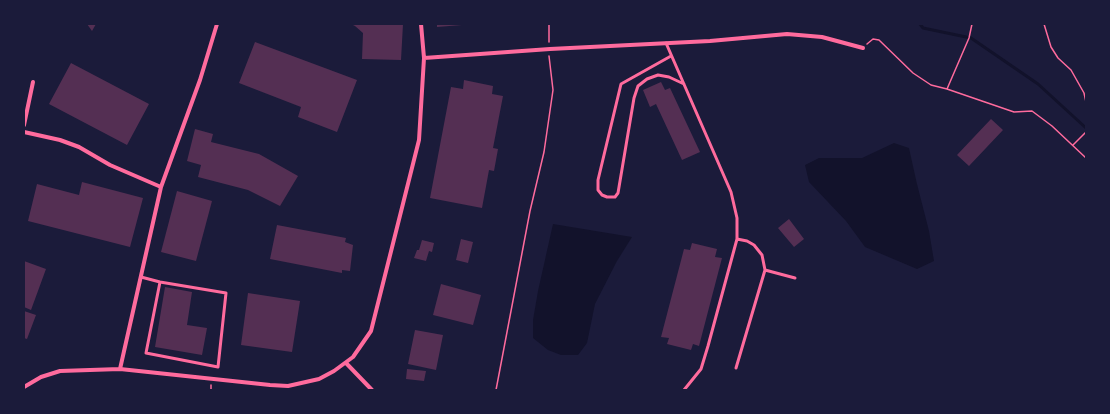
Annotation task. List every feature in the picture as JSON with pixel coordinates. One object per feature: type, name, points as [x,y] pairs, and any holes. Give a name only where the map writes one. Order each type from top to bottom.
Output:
[{"type":"street","points":[[120,369],[161,187],[200,80],[217,24]]},
{"type":"street","points":[[24,387],[41,378],[60,371],[120,369],[288,386],[319,379],[334,371],[354,357],[371,331],[419,140],[424,58],[421,24]]},
{"type":"street","points":[[424,58],[787,34],[822,37],[863,48]]},
{"type":"street","points":[[24,125],[33,82]]},
{"type":"street","points":[[24,132],[60,140],[78,147],[110,165],[161,187]]},
{"type":"street","points":[[346,363],[372,390]]},
{"type":"lane","points":[[666,43],[731,192],[737,218],[737,239],[708,346],[700,369],[684,390]]},
{"type":"lane","points":[[671,56],[621,84],[598,180],[598,190],[602,194],[607,197],[615,197],[618,193],[634,98],[638,86],[647,79],[658,75],[669,77],[684,84]]},
{"type":"lane","points":[[736,368],[765,270],[762,255],[754,246],[747,241],[737,239]]},
{"type":"lane","points":[[765,270],[795,278]]},
{"type":"lane","points":[[141,277],[160,282],[226,293],[218,367],[146,353],[160,282]]},
{"type":"path","points":[[496,390],[530,211],[545,144],[554,90],[549,61],[550,49],[548,24]]},
{"type":"path","points":[[946,89],[969,38],[972,24]]},
{"type":"path","points":[[1044,24],[1051,47],[1058,58],[1071,70],[1084,93],[1086,102]]},
{"type":"path","points":[[863,48],[873,40],[879,40],[913,73],[931,85],[1014,112],[1032,110],[1052,126],[1086,158]]},
{"type":"path","points":[[1073,145],[1086,132]]},
{"type":"shaded area","points":[[894,143],[909,148],[929,231],[934,261],[917,269],[865,247],[846,221],[809,182],[805,165],[819,158],[862,158]]},
{"type":"shaded area","points":[[553,224],[632,237],[617,261],[595,304],[587,343],[578,355],[561,355],[548,350],[533,338],[533,320],[538,291]]},
{"type":"building","points":[[87,24],[96,24],[92,31]]},
{"type":"building","points":[[351,24],[403,24],[401,60],[362,59],[363,33]]},
{"type":"building","points":[[437,24],[462,24],[462,25],[437,27]]},
{"type":"building","points":[[255,42],[357,80],[337,132],[298,117],[301,107],[239,83]]},
{"type":"building","points":[[71,63],[149,104],[127,145],[49,104]]},
{"type":"building","points":[[464,80],[493,86],[492,94],[503,96],[493,148],[498,149],[494,171],[489,170],[482,208],[430,198],[451,87],[463,89]]},
{"type":"building","points":[[661,82],[665,90],[670,88],[700,152],[682,160],[656,104],[650,107],[643,90]]},
{"type":"building","points":[[991,119],[1003,130],[969,166],[957,155]]},
{"type":"building","points":[[195,129],[213,134],[211,142],[259,154],[298,176],[280,206],[248,190],[198,177],[201,165],[187,161]]},
{"type":"building","points":[[82,182],[143,198],[130,247],[28,221],[37,184],[79,195]]},
{"type":"building","points":[[177,191],[212,201],[196,261],[161,252]]},
{"type":"building","points":[[789,219],[804,239],[794,247],[778,228]]},
{"type":"building","points":[[277,225],[346,238],[345,242],[353,245],[350,271],[342,270],[342,273],[270,259]]},
{"type":"building","points":[[461,239],[473,242],[468,263],[456,260]]},
{"type":"building","points":[[422,240],[434,243],[432,252],[429,251],[426,261],[414,258],[417,250],[419,250]]},
{"type":"building","points":[[692,243],[717,249],[715,257],[722,258],[699,346],[693,344],[691,350],[667,344],[669,338],[661,337],[684,249],[690,250]]},
{"type":"building","points":[[24,261],[46,269],[31,310],[24,307]]},
{"type":"building","points":[[441,284],[481,295],[473,325],[433,315]]},
{"type":"building","points":[[165,287],[192,292],[187,325],[207,328],[202,355],[155,347]]},
{"type":"building","points":[[248,293],[300,301],[292,352],[241,345]]},
{"type":"building","points":[[24,311],[36,315],[27,339],[24,338]]},
{"type":"building","points":[[415,330],[443,335],[436,370],[408,364]]},
{"type":"building","points":[[407,369],[426,371],[424,381],[406,379]]},
{"type":"waterway","points":[[920,24],[923,28],[971,38],[1038,84],[1086,128]]}]
